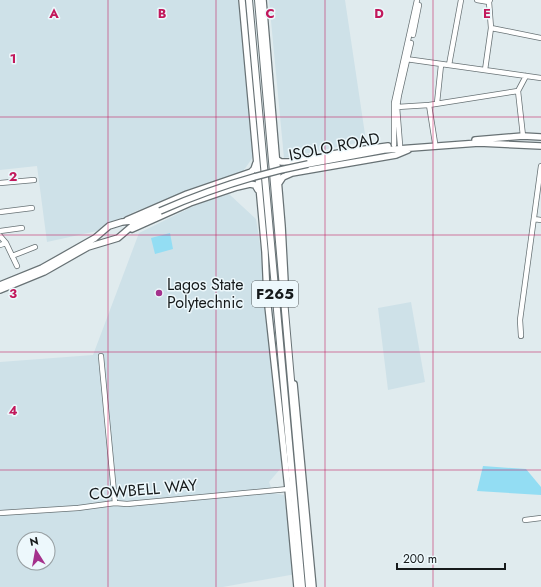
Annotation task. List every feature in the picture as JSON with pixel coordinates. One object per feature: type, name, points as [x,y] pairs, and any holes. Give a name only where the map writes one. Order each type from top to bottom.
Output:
[{"type":"highway","name":"F265","points":[[249,0],[302,587]]},
{"type":"highway","name":"F265","points":[[258,0],[309,587]]},
{"type":"main road","points":[[242,0],[265,252],[267,297],[297,587]]},
{"type":"main road","points":[[263,0],[279,183],[287,306],[313,587]]},
{"type":"main road","points":[[276,159],[283,162],[292,162],[394,145],[523,136],[541,137]]},
{"type":"main road","name":"ISOLO ROAD","points":[[140,220],[185,200],[246,179],[308,164],[384,150],[479,143],[541,146]]},
{"type":"main road","points":[[384,150],[400,145]]},
{"type":"main road","points":[[279,183],[283,177],[292,173],[396,155],[414,148]]},
{"type":"main road","points":[[0,290],[39,274],[80,249],[109,226],[163,203],[251,172],[256,163]]},
{"type":"main road","points":[[125,233],[190,203],[236,187],[250,184],[257,187],[259,192]]},
{"type":"main road","points":[[120,222],[140,220]]},
{"type":"main road","points":[[0,285],[42,268],[80,249],[118,238],[140,220]]},
{"type":"main road","points":[[120,222],[125,233]]},
{"type":"main road","points":[[101,232],[102,238],[108,242]]},
{"type":"street","points":[[400,145],[397,107],[398,96],[419,0]]},
{"type":"street","points":[[449,65],[461,0]]},
{"type":"street","points":[[477,0],[490,1],[491,28],[485,70]]},
{"type":"street","points":[[491,28],[541,38]]},
{"type":"street","points":[[406,59],[541,78]]},
{"type":"street","points":[[394,145],[394,103],[406,59]]},
{"type":"street","points":[[437,103],[441,65]]},
{"type":"street","points":[[523,136],[518,91],[526,76]]},
{"type":"street","points":[[397,107],[429,105],[518,91]]},
{"type":"street","points":[[429,105],[435,143]]},
{"type":"street","points":[[521,336],[521,315],[541,166]]},
{"type":"street","points":[[0,183],[34,180]]},
{"type":"street","points":[[0,212],[32,208]]},
{"type":"street","points":[[534,219],[541,220]]},
{"type":"street","points":[[0,231],[22,228]]},
{"type":"street","points":[[0,236],[6,243],[17,266]]},
{"type":"street","points":[[0,245],[6,243]]},
{"type":"street","points":[[12,256],[35,247]]},
{"type":"street","points":[[101,356],[115,503]]},
{"type":"street","name":"COWBELL WAY","points":[[0,513],[78,508],[115,503],[123,504],[288,489]]},
{"type":"street","points":[[525,520],[541,518]]},
{"type":"shaded area","points":[[0,0],[242,0],[253,157],[242,173],[136,211],[97,231],[47,242],[37,166],[0,170]]},
{"type":"shaded area","points":[[269,0],[345,0],[366,141],[284,158]]},
{"type":"shaded area","points":[[229,194],[256,219],[260,244],[265,260],[283,423],[281,468],[269,482],[273,493],[284,495],[296,574],[223,587],[0,587],[0,362],[93,355],[139,233],[196,205]]},
{"type":"shaded area","points":[[170,233],[173,249],[155,254],[151,238]]},
{"type":"shaded area","points":[[411,302],[425,382],[388,390],[378,308]]},
{"type":"shaded area","points":[[483,466],[526,469],[541,487],[541,495],[477,491]]},
{"type":"place","name":"Lagos State Polytechnic","points":[[159,293]]}]
